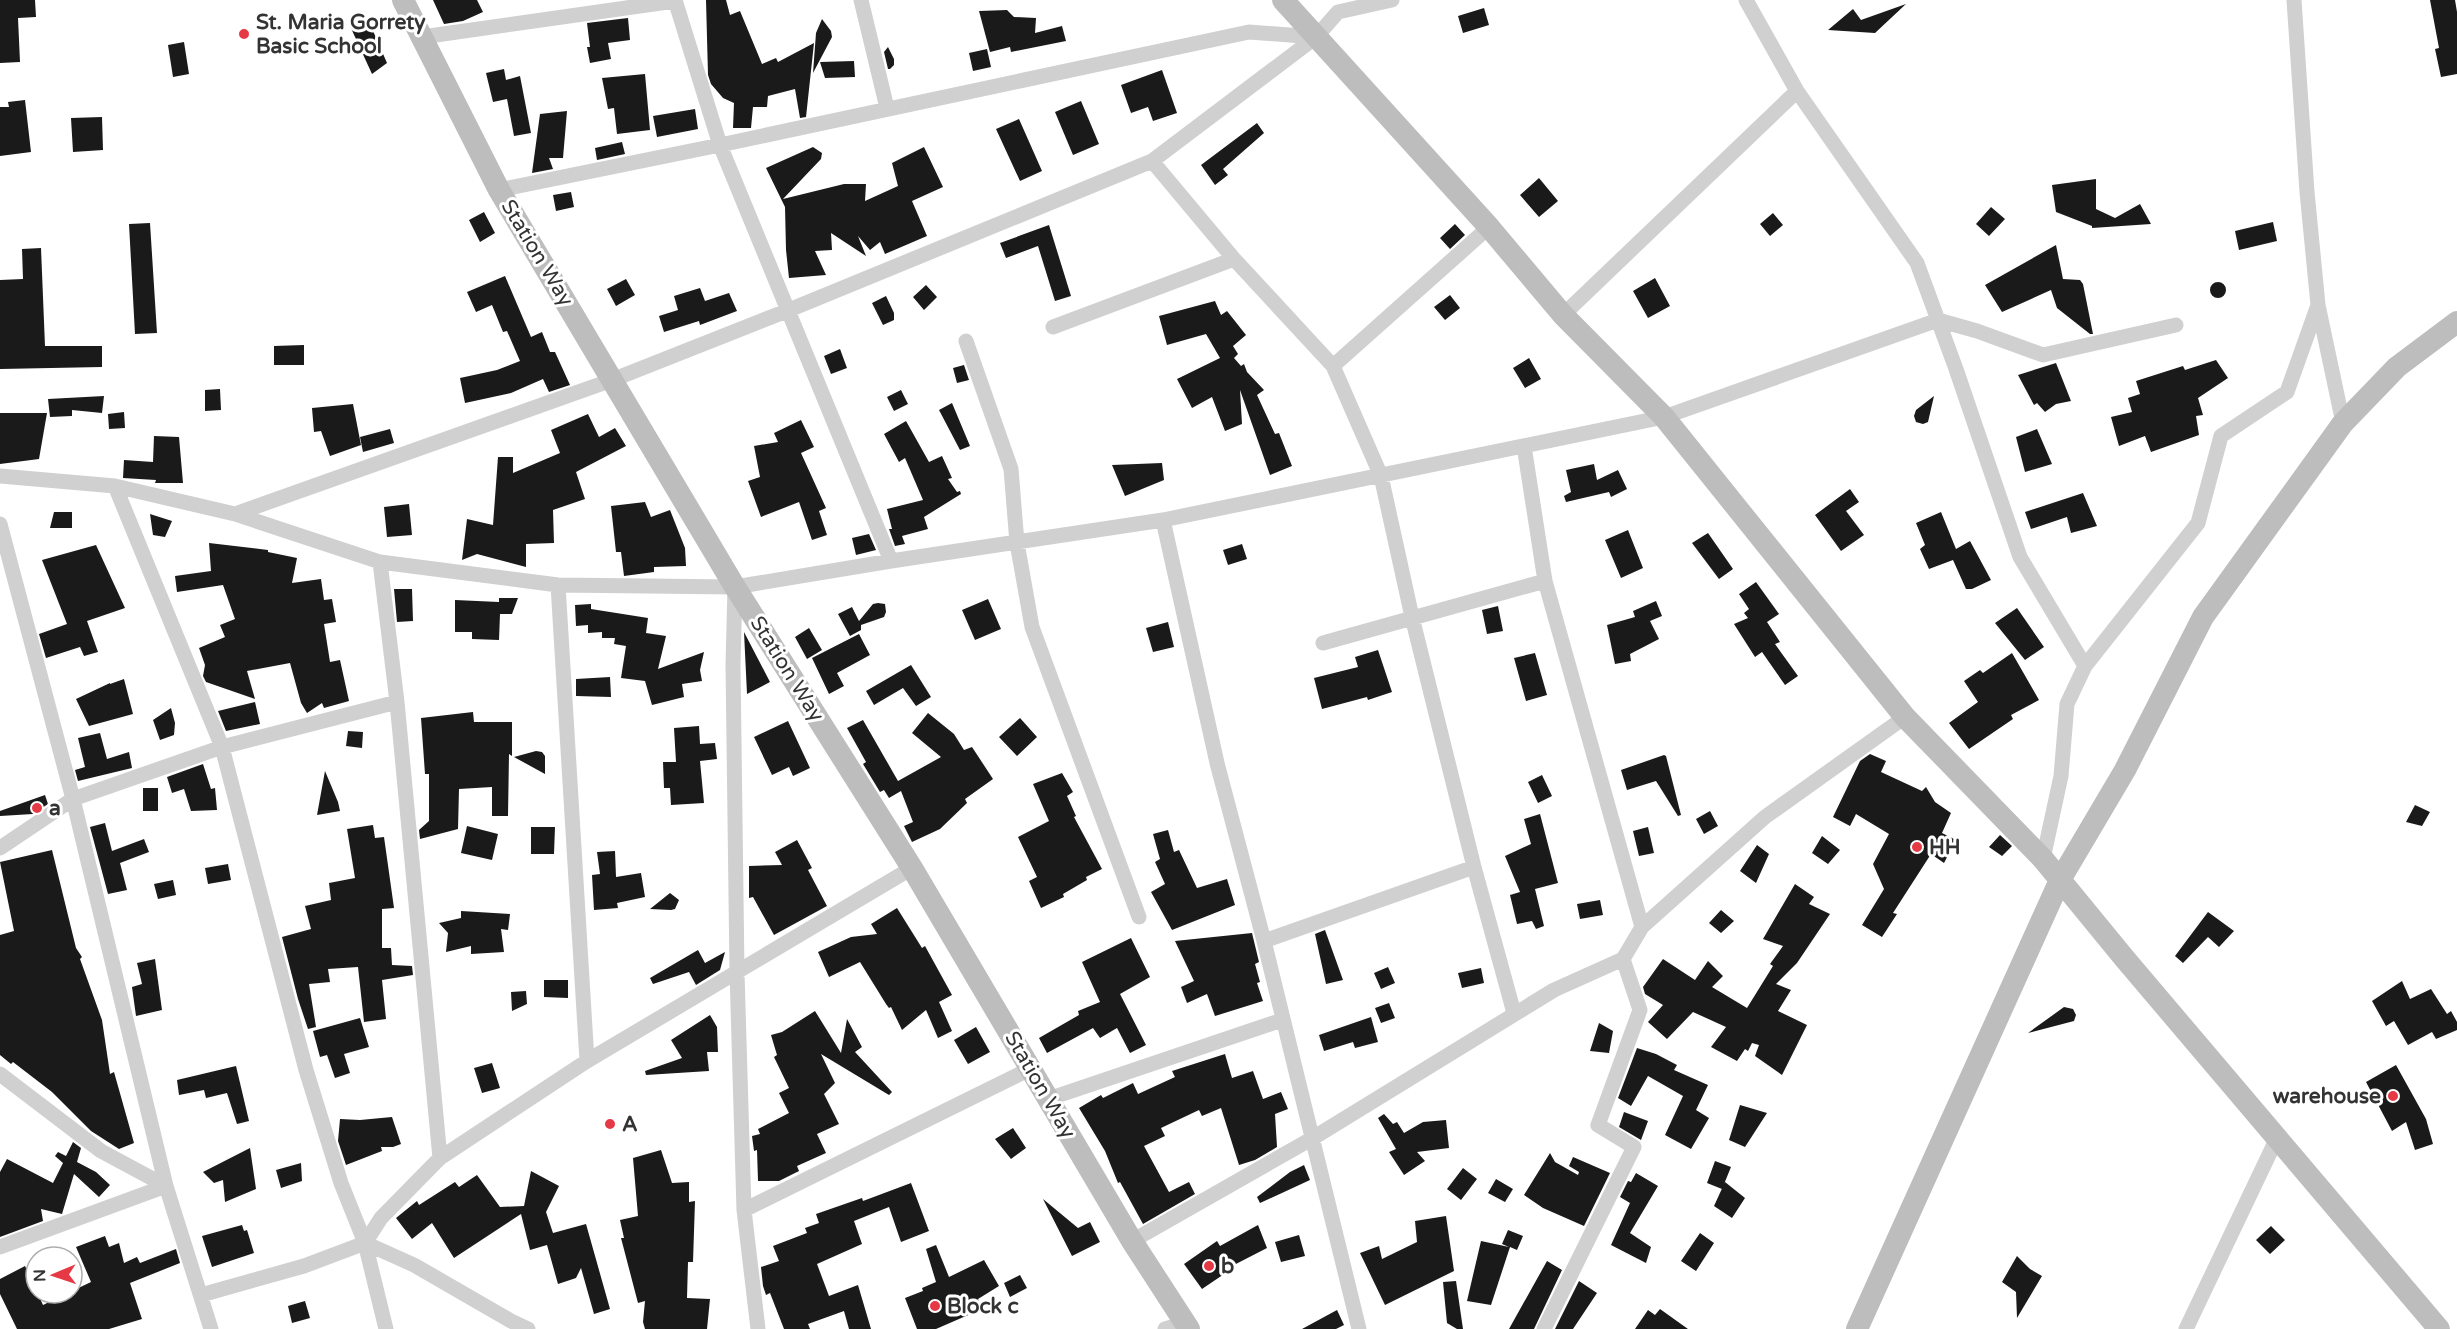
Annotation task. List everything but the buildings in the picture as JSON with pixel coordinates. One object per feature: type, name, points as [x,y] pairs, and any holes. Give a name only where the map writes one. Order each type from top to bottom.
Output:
[{"type":"street","name":"Station Way","points":[[404,0],[499,190],[735,587],[912,868],[1132,1241],[1180,1327]]},
{"type":"street","points":[[861,0],[887,108]]},
{"type":"street","points":[[1283,0],[1489,226],[1563,315],[1664,417],[1905,717],[2043,859],[2439,1329]]},
{"type":"street","points":[[235,514],[612,380],[1152,161],[1316,37],[1338,12],[1392,0]]},
{"type":"street","points":[[1746,0],[1797,91],[1917,263],[2020,557],[2085,666]]},
{"type":"street","points":[[2294,0],[2307,192],[2318,305],[2343,423]]},
{"type":"street","points":[[422,37],[675,1],[720,146],[891,561]]},
{"type":"street","points":[[499,190],[720,146],[887,108],[1249,32],[1316,37]]},
{"type":"street","points":[[1563,315],[1797,91]]},
{"type":"street","points":[[1152,161],[1234,259],[1333,366],[1382,476],[1412,617],[1474,867],[1514,1013]]},
{"type":"street","points":[[1333,366],[1489,226]]},
{"type":"street","points":[[1053,327],[1234,259]]},
{"type":"street","points":[[2043,859],[2061,776],[2067,704],[2085,666],[2198,523],[2221,436],[2287,392],[2318,305]]},
{"type":"street","points":[[0,476],[115,486],[235,514],[380,562],[558,585],[735,587],[1163,520],[1664,417],[1938,321],[1977,331],[2043,355],[2176,325]]},
{"type":"street","points":[[1857,1329],[2060,880],[2125,770],[2203,617],[2343,423],[2397,367],[2457,322]]},
{"type":"street","points":[[966,341],[1011,469],[1017,543],[1032,627],[1139,917]]},
{"type":"street","points":[[1524,446],[1545,580],[1642,927]]},
{"type":"street","points":[[115,486],[222,747],[306,1070],[341,1183],[365,1243],[386,1329]]},
{"type":"street","points":[[1163,520],[1217,763],[1264,941],[1359,1329]]},
{"type":"street","points":[[0,524],[73,799],[166,1186],[211,1329]]},
{"type":"street","points":[[380,562],[397,702],[440,1158]]},
{"type":"street","points":[[1323,643],[1545,580]]},
{"type":"street","points":[[558,585],[587,1060]]},
{"type":"street","points":[[735,587],[733,666],[737,972],[744,1210],[758,1329]]},
{"type":"street","points":[[0,849],[73,799],[222,747],[397,702]]},
{"type":"street","points":[[1132,1241],[1313,1138],[1554,990],[1623,959],[1642,927],[1765,817],[1905,717]]},
{"type":"street","points":[[1264,941],[1474,867]]},
{"type":"street","points":[[201,1295],[304,1266],[365,1243],[381,1218],[440,1158],[587,1060],[912,868]]},
{"type":"street","points":[[1544,1329],[1634,1147],[1598,1125],[1640,1010],[1623,959]]},
{"type":"street","points":[[1048,1099],[1282,1020]]},
{"type":"street","points":[[744,1210],[1030,1069]]},
{"type":"street","points":[[0,1074],[101,1152],[166,1186]]},
{"type":"street","points":[[0,1091],[15,1085]]},
{"type":"street","points":[[2187,1329],[2277,1138]]},
{"type":"street","points":[[0,1247],[166,1186]]},
{"type":"street","points":[[365,1243],[414,1265],[528,1329]]},
{"type":"place","name":"St. Maria Gorrety Basic School","points":[[244,34]]},
{"type":"place","name":"a","points":[[37,808]]},
{"type":"place","name":"HH","points":[[1917,847]]},
{"type":"place","name":"warehouse","points":[[2393,1096]]},
{"type":"place","name":"A","points":[[610,1124]]},
{"type":"place","name":"b","points":[[1209,1266]]},
{"type":"place","name":"Block c","points":[[935,1306]]}]
